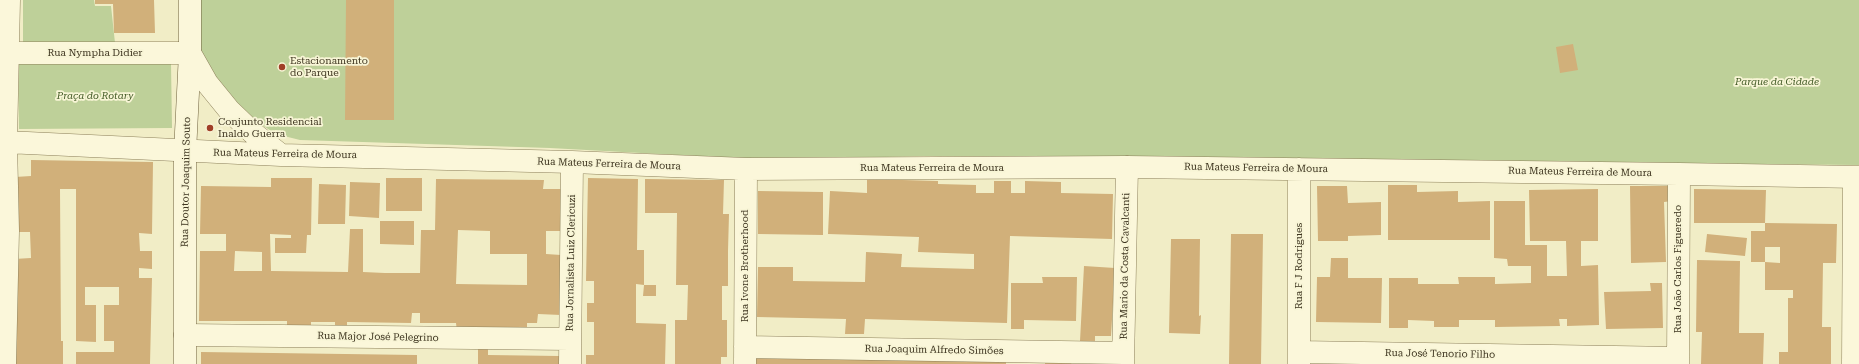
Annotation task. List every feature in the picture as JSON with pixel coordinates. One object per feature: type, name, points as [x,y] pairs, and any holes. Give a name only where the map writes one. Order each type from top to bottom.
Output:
[{"type":"street","points":[[5,364],[4,231],[6,142],[4,53],[9,0]]},
{"type":"street","name":"Rua Doutor Joaquim Souto","points":[[185,364],[185,152],[190,54],[190,0]]},
{"type":"street","name":"Rua Nympha Didier","points":[[4,53],[190,54]]},
{"type":"street","points":[[190,54],[207,83],[229,110],[252,133],[281,155]]},
{"type":"street","name":"Rua Mateus Ferreira de Moura","points":[[6,142],[185,152],[572,162],[746,169],[1127,167],[1679,174],[1856,178]]},
{"type":"street","name":"Rua Jornalista Luiz Clericuzi","points":[[570,364],[572,162]]},
{"type":"street","name":"Rua Mario da Costa Cavalcanti","points":[[1123,358],[1127,167]]},
{"type":"street","name":"Rua Ivone Brotherhood","points":[[745,356],[746,169]]},
{"type":"street","name":"Rua F J Rodrigues","points":[[1299,169],[1299,358]]},
{"type":"street","name":"Rua João Carlos Figueredo","points":[[1678,361],[1679,174]]},
{"type":"street","points":[[1855,358],[1856,178]]},
{"type":"street","name":"Rua Major José Pelegrino","points":[[185,335],[570,340]]},
{"type":"street","name":"Rua Joaquim Alfredo Simões","points":[[745,356],[1123,358]]},
{"type":"street","name":"Rua José Tenorio Filho","points":[[1299,358],[1678,361]]},
{"type":"green space","points":[[23,0],[94,0],[95,6],[111,6],[115,43],[23,47]]},
{"type":"green space","name":"Parque da Cidade","points":[[200,0],[1859,0],[1859,165],[924,156],[769,160],[550,148],[300,140],[276,134],[251,118],[209,80],[200,44]]},
{"type":"green space","name":"Praça do Rotary","points":[[171,63],[172,128],[19,129],[18,64]]},
{"type":"building","points":[[95,0],[154,0],[155,33],[114,33],[113,4],[95,4]]},
{"type":"building","points":[[346,0],[394,0],[394,120],[345,120]]},
{"type":"building","points":[[1573,44],[1578,70],[1560,73],[1556,47]]},
{"type":"building","points":[[31,160],[153,162],[152,234],[139,233],[140,251],[152,251],[152,269],[139,268],[139,278],[152,278],[150,364],[76,364],[76,352],[114,352],[114,341],[104,341],[104,305],[119,305],[119,287],[85,287],[85,305],[96,305],[96,342],[76,341],[76,189],[60,189],[61,341],[63,341],[63,364],[15,364],[14,259],[31,258],[30,232],[16,232],[15,177],[31,176]]},
{"type":"building","points":[[271,178],[312,178],[311,235],[307,235],[306,253],[275,253],[275,238],[291,238],[291,235],[270,234],[271,271],[348,272],[350,229],[363,229],[363,272],[420,273],[421,230],[435,230],[436,179],[544,180],[543,189],[562,189],[562,231],[546,231],[546,254],[561,255],[561,315],[538,314],[537,323],[527,323],[527,332],[457,332],[456,323],[420,323],[420,313],[412,313],[411,323],[347,322],[347,330],[335,330],[335,322],[311,322],[311,330],[287,330],[287,321],[199,321],[200,251],[226,251],[226,234],[200,234],[201,186],[271,187]],"holes":[[[458,230],[490,231],[490,254],[527,254],[527,285],[456,284]],[[235,251],[262,252],[262,271],[234,271]]]},
{"type":"building","points":[[386,178],[422,178],[422,211],[386,211]]},
{"type":"building","points":[[588,178],[638,179],[637,250],[644,250],[644,285],[636,284],[636,323],[666,324],[665,364],[586,364],[586,355],[594,355],[594,322],[587,322],[587,303],[594,303],[594,281],[586,281]]},
{"type":"building","points":[[645,179],[724,180],[723,214],[729,214],[728,286],[722,286],[722,320],[727,320],[727,357],[721,357],[721,364],[675,364],[675,320],[687,320],[688,285],[676,285],[677,213],[645,213]]},
{"type":"building","points":[[867,179],[938,181],[938,184],[976,185],[976,193],[994,193],[994,181],[1011,181],[1011,193],[1025,193],[1025,181],[1061,182],[1061,193],[1113,194],[1112,239],[1010,236],[1007,323],[865,319],[864,334],[845,334],[846,319],[757,317],[758,267],[793,267],[793,281],[865,282],[866,252],[902,254],[901,267],[974,269],[974,254],[918,252],[919,237],[828,234],[830,191],[867,193]]},
{"type":"building","points":[[350,182],[380,183],[379,218],[349,216]]},
{"type":"building","points":[[319,184],[346,185],[345,224],[318,224]]},
{"type":"building","points":[[1388,185],[1417,185],[1417,192],[1458,191],[1458,202],[1490,201],[1490,240],[1388,240]]},
{"type":"building","points":[[1317,186],[1347,186],[1348,203],[1381,202],[1381,235],[1348,236],[1348,241],[1318,241]]},
{"type":"building","points":[[1630,186],[1672,186],[1672,201],[1664,202],[1666,262],[1631,263]]},
{"type":"building","points":[[1598,189],[1598,241],[1581,241],[1581,266],[1598,265],[1599,325],[1567,326],[1567,319],[1559,319],[1560,326],[1495,327],[1495,320],[1459,320],[1459,327],[1434,327],[1434,321],[1408,320],[1408,328],[1389,328],[1389,278],[1418,278],[1418,284],[1459,284],[1458,277],[1495,277],[1495,284],[1531,283],[1531,266],[1508,266],[1507,259],[1494,258],[1494,201],[1525,201],[1525,245],[1547,245],[1547,276],[1567,276],[1566,241],[1530,241],[1529,190]]},
{"type":"building","points":[[1694,189],[1766,190],[1765,223],[1694,223]]},
{"type":"building","points":[[758,191],[823,192],[823,235],[758,234]]},
{"type":"building","points":[[380,221],[414,221],[414,245],[380,244]]},
{"type":"building","points":[[1765,223],[1837,224],[1836,263],[1823,263],[1822,327],[1831,327],[1831,364],[1779,364],[1779,352],[1788,352],[1788,298],[1793,298],[1793,290],[1765,290],[1765,262],[1751,262],[1751,231],[1765,231]],"holes":[[[1765,247],[1780,247],[1780,263],[1765,262]]]},
{"type":"building","points":[[1231,234],[1263,234],[1261,364],[1229,364]]},
{"type":"building","points":[[1707,234],[1747,238],[1745,256],[1705,252]]},
{"type":"building","points":[[1171,239],[1200,239],[1200,334],[1169,333]]},
{"type":"building","points":[[1331,258],[1348,258],[1348,278],[1382,278],[1381,323],[1316,322],[1317,277],[1330,277]]},
{"type":"building","points":[[1697,260],[1740,261],[1739,333],[1764,333],[1763,364],[1701,364],[1702,332],[1696,332]]},
{"type":"building","points":[[1084,266],[1115,268],[1111,336],[1095,336],[1095,342],[1080,341]]},
{"type":"building","points":[[1042,277],[1077,277],[1076,321],[1024,320],[1024,329],[1011,329],[1011,283],[1043,283]]},
{"type":"building","points":[[1650,283],[1662,283],[1663,328],[1606,329],[1604,292],[1651,291]]},
{"type":"building","points":[[644,285],[656,285],[656,296],[643,296]]},
{"type":"building","points":[[478,346],[488,346],[488,355],[559,356],[559,364],[478,364]]},
{"type":"building","points":[[201,352],[417,355],[417,364],[201,364]]},
{"type":"building","points":[[756,352],[1006,361],[1006,364],[756,364]]},
{"type":"building","points":[[1045,362],[1072,362],[1071,364],[1045,364]]},
{"type":"place","name":"Estacionamento do Parque","points":[[282,67]]},
{"type":"place","name":"Conjunto Residencial Inaldo Guerra","points":[[210,128]]}]
